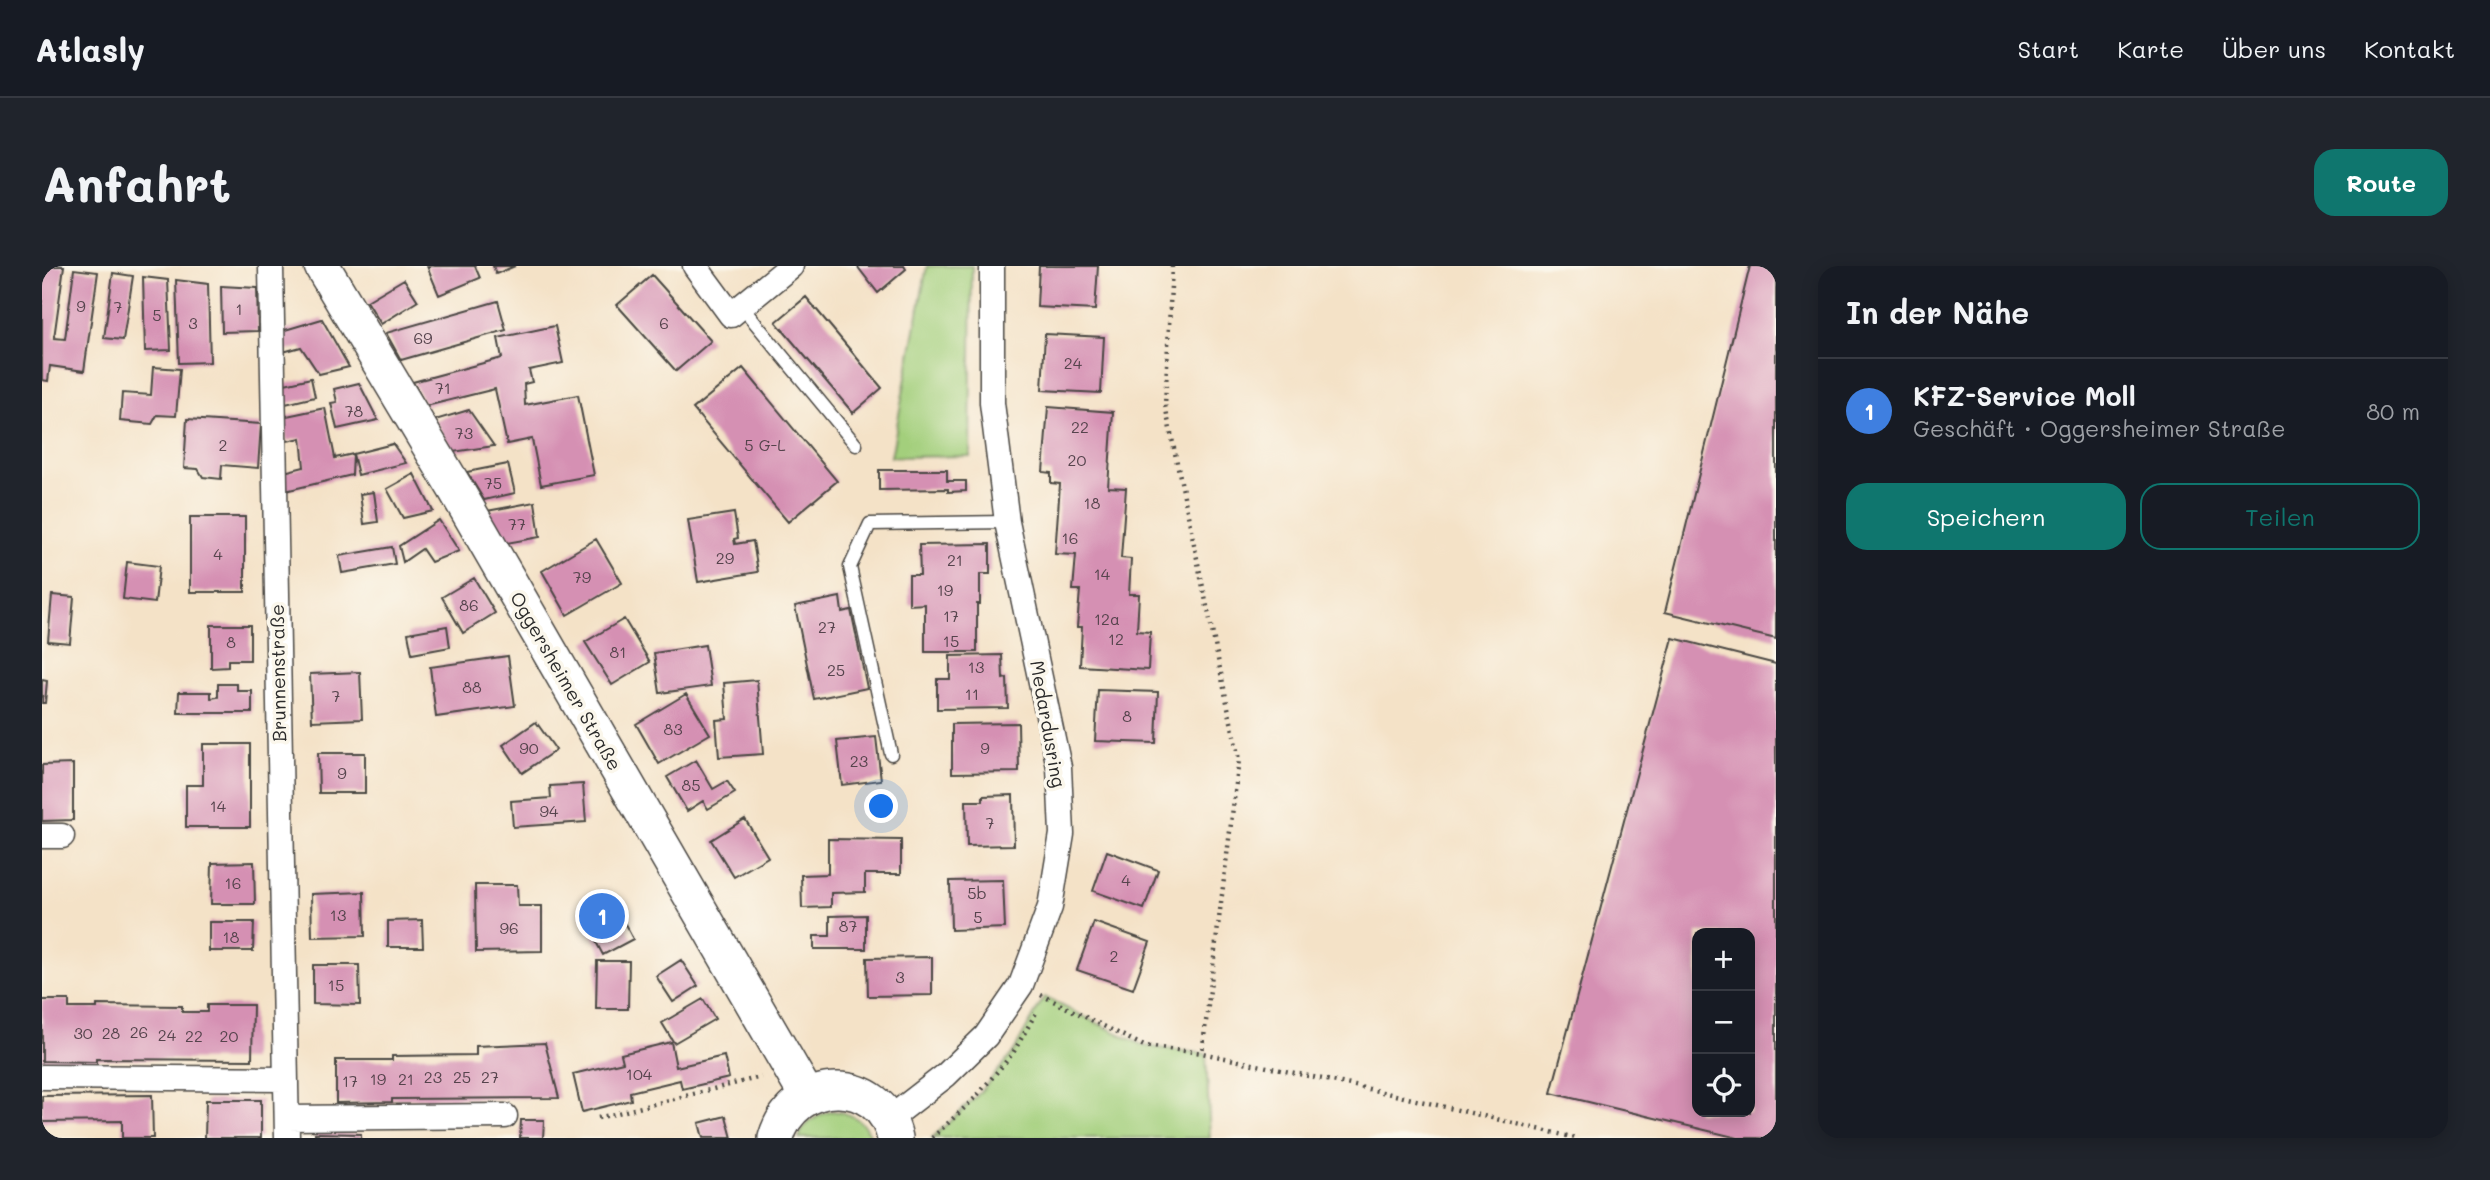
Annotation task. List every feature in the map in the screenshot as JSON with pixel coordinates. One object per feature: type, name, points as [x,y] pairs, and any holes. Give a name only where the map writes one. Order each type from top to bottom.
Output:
[{"type":"street","name":"Brunnenstraße","points":[[267,266],[287,1128],[505,1116]]},
{"type":"street","name":"Oggersheimer Straße","points":[[322,266],[455,488],[807,1097]]},
{"type":"street","points":[[695,266],[731,315],[791,266]]},
{"type":"street","name":"Medardusring","points":[[892,1129],[986,1036],[1021,985],[1050,907],[1062,834],[1059,767],[1007,522],[992,403],[992,266]]},
{"type":"street","points":[[42,1077],[285,1079]]},
{"type":"street","points":[[776,1138],[780,1124],[791,1108],[824,1090],[859,1094],[875,1104],[892,1129]]},
{"type":"lane","points":[[742,307],[856,445]]},
{"type":"lane","points":[[891,754],[850,567],[870,524],[1007,522]]},
{"type":"path","points":[[1172,266],[1165,405],[1239,760],[1202,1053]]},
{"type":"path","points":[[1021,985],[1144,1046],[1202,1053],[1576,1138]]},
{"type":"path","points":[[932,1138],[975,1098],[1013,1053],[1044,997]]},
{"type":"green space","points":[[927,266],[972,266],[970,456],[891,457]]},
{"type":"green space","points":[[1044,997],[1144,1046],[1206,1054],[1210,1138],[932,1138],[975,1098],[1013,1053]]},
{"type":"green space","points":[[832,1111],[856,1118],[872,1138],[799,1138],[812,1120]]},
{"type":"building","points":[[42,266],[64,266],[54,338],[65,339],[74,269],[98,272],[84,371],[50,366],[48,381],[42,380]]},
{"type":"building","points":[[427,266],[475,266],[480,278],[439,295]]},
{"type":"building","points":[[493,266],[515,266],[496,274]]},
{"type":"building","points":[[857,266],[904,266],[906,269],[878,293]]},
{"type":"building","points":[[1039,266],[1098,266],[1095,310],[1037,307]]},
{"type":"building","points":[[1750,266],[1776,266],[1776,639],[1665,612]]},
{"type":"building","points":[[113,273],[133,276],[123,340],[104,338]]},
{"type":"building","points":[[652,275],[711,341],[676,371],[617,305]]},
{"type":"building","points":[[143,277],[168,280],[171,350],[145,351]]},
{"type":"building","points":[[404,279],[418,301],[381,324],[367,301]]},
{"type":"building","points":[[176,280],[208,284],[210,362],[179,363]]},
{"type":"building","points":[[221,286],[257,288],[258,331],[222,332]]},
{"type":"building","points":[[806,297],[882,388],[853,413],[776,322]]},
{"type":"building","points":[[498,301],[506,330],[401,360],[386,333]]},
{"type":"building","points":[[322,319],[349,367],[319,374],[301,347],[276,354],[275,333]]},
{"type":"building","points":[[555,326],[563,363],[529,370],[532,382],[524,384],[525,405],[578,395],[594,475],[541,485],[532,439],[507,444],[495,389],[426,406],[413,382],[502,358],[498,338]]},
{"type":"building","points":[[1045,334],[1104,337],[1101,393],[1042,390]]},
{"type":"building","points":[[153,367],[180,369],[176,416],[157,415],[152,424],[120,421],[122,393],[151,395]]},
{"type":"building","points":[[743,368],[837,481],[788,522],[693,409]]},
{"type":"building","points":[[311,378],[315,397],[277,406],[276,386]]},
{"type":"building","points":[[359,383],[378,420],[337,429],[331,403],[337,402],[334,389]]},
{"type":"building","points":[[1048,407],[1113,412],[1108,487],[1126,488],[1121,558],[1131,559],[1129,594],[1139,594],[1137,631],[1150,632],[1148,670],[1080,666],[1082,627],[1077,627],[1080,590],[1073,590],[1076,555],[1055,554],[1060,484],[1051,483],[1051,473],[1043,472]]},
{"type":"building","points":[[325,408],[335,458],[353,454],[352,475],[281,492],[280,473],[304,467],[301,438],[287,441],[282,417]]},
{"type":"building","points":[[469,410],[494,446],[453,452],[435,420]]},
{"type":"building","points":[[187,419],[261,424],[258,468],[222,465],[221,479],[203,477],[198,469],[184,468]]},
{"type":"building","points":[[393,444],[406,463],[358,475],[353,454]]},
{"type":"building","points":[[508,464],[515,493],[484,500],[467,472]]},
{"type":"building","points":[[879,470],[947,470],[947,481],[966,481],[966,491],[879,490]]},
{"type":"building","points":[[414,474],[433,511],[403,518],[387,489]]},
{"type":"building","points":[[374,492],[378,522],[364,524],[360,494]]},
{"type":"building","points":[[535,502],[540,537],[507,543],[487,511]]},
{"type":"building","points":[[734,513],[738,538],[734,539],[735,544],[753,541],[758,572],[698,582],[688,520]]},
{"type":"building","points":[[190,517],[245,517],[245,592],[190,592]]},
{"type":"building","points":[[439,520],[459,551],[431,562],[422,549],[403,562],[399,546]]},
{"type":"building","points":[[596,539],[622,583],[567,615],[542,571]]},
{"type":"building","points":[[990,544],[990,574],[980,574],[977,652],[925,652],[925,604],[909,605],[909,575],[920,575],[919,545]]},
{"type":"building","points":[[392,547],[395,564],[342,573],[339,556]]},
{"type":"building","points":[[127,562],[159,566],[155,603],[123,599]]},
{"type":"building","points":[[474,578],[495,613],[463,633],[442,597]]},
{"type":"building","points":[[52,595],[74,597],[70,643],[48,641]]},
{"type":"building","points":[[840,597],[842,612],[851,610],[867,688],[814,699],[795,606]]},
{"type":"building","points":[[624,619],[650,662],[612,685],[585,642]]},
{"type":"building","points":[[211,625],[250,625],[250,660],[228,660],[228,667],[211,668]]},
{"type":"building","points":[[447,626],[450,647],[412,654],[408,633]]},
{"type":"building","points":[[1673,638],[1776,664],[1776,1138],[1738,1138],[1551,1093]]},
{"type":"building","points":[[705,645],[711,686],[660,693],[654,653]]},
{"type":"building","points":[[1002,655],[1003,679],[1007,678],[1008,708],[937,709],[937,679],[950,679],[950,656]]},
{"type":"building","points":[[508,656],[515,706],[436,717],[430,667]]},
{"type":"building","points":[[360,672],[362,719],[312,721],[310,674]]},
{"type":"building","points":[[42,680],[47,681],[45,703],[42,703]]},
{"type":"building","points":[[757,680],[763,754],[719,757],[716,720],[727,719],[724,683]]},
{"type":"building","points":[[218,684],[237,684],[237,691],[252,691],[252,713],[178,713],[179,692],[211,692],[211,698],[218,697]]},
{"type":"building","points":[[1098,690],[1158,692],[1156,743],[1095,741]]},
{"type":"building","points":[[686,694],[710,734],[659,764],[636,724]]},
{"type":"building","points":[[536,722],[556,750],[522,773],[503,745]]},
{"type":"building","points":[[1018,723],[1019,772],[952,773],[952,724]]},
{"type":"building","points":[[876,737],[881,780],[842,785],[837,741]]},
{"type":"building","points":[[203,744],[250,744],[250,827],[186,827],[186,785],[203,785]]},
{"type":"building","points":[[318,753],[365,753],[365,793],[319,793]]},
{"type":"building","points":[[696,760],[713,789],[727,781],[735,793],[708,809],[703,801],[687,811],[667,777]]},
{"type":"building","points":[[73,764],[73,820],[42,821],[42,765]]},
{"type":"building","points":[[583,784],[586,822],[513,827],[511,801],[551,798],[550,786]]},
{"type":"building","points":[[1013,795],[1014,845],[967,846],[966,801],[983,801],[983,796]]},
{"type":"building","points":[[745,819],[768,857],[734,877],[711,840]]},
{"type":"building","points":[[828,839],[901,840],[901,874],[865,874],[865,892],[831,893],[831,907],[802,908],[801,875],[828,874]]},
{"type":"building","points":[[1107,851],[1158,870],[1144,909],[1093,891]]},
{"type":"building","points":[[254,862],[255,904],[211,904],[212,863]]},
{"type":"building","points":[[1003,880],[1005,928],[951,930],[950,881]]},
{"type":"building","points":[[475,885],[517,885],[518,906],[542,906],[542,951],[476,952]]},
{"type":"building","points":[[364,892],[365,936],[312,937],[311,894]]},
{"type":"building","points":[[611,898],[633,939],[603,955],[581,914]]},
{"type":"building","points":[[866,915],[866,949],[814,949],[814,936],[830,936],[830,916]]},
{"type":"building","points":[[422,920],[423,947],[388,947],[388,921]]},
{"type":"building","points":[[209,922],[254,922],[253,951],[209,951]]},
{"type":"building","points":[[1094,922],[1150,942],[1133,989],[1077,970]]},
{"type":"building","points":[[932,957],[932,995],[868,996],[867,958]]},
{"type":"building","points":[[681,960],[698,986],[673,1002],[656,976]]},
{"type":"building","points":[[597,961],[629,961],[628,1009],[596,1009]]},
{"type":"building","points":[[313,965],[359,965],[360,1005],[313,1004]]},
{"type":"building","points":[[703,999],[715,1019],[674,1043],[662,1023]]},
{"type":"building","points":[[42,1000],[69,1000],[69,1008],[97,1008],[97,1005],[182,1006],[182,1012],[207,1012],[207,1005],[253,1005],[252,1060],[42,1061]]},
{"type":"building","points":[[671,1042],[676,1067],[724,1056],[729,1078],[682,1089],[680,1080],[630,1092],[631,1100],[582,1112],[573,1074],[623,1062],[621,1054]]},
{"type":"building","points":[[545,1043],[559,1098],[392,1099],[392,1102],[336,1103],[336,1060],[476,1055],[476,1046]]},
{"type":"building","points":[[152,1095],[153,1138],[122,1138],[122,1121],[42,1122],[42,1096]]},
{"type":"building","points":[[206,1100],[261,1100],[261,1138],[205,1138]]},
{"type":"building","points":[[726,1116],[732,1138],[703,1138],[699,1123]]},
{"type":"building","points":[[521,1120],[544,1120],[543,1138],[520,1138]]},
{"type":"building","points":[[315,1133],[361,1134],[361,1138],[315,1138]]},
{"type":"place","name":"KFZ-Service Moll","points":[[602,916]]}]
